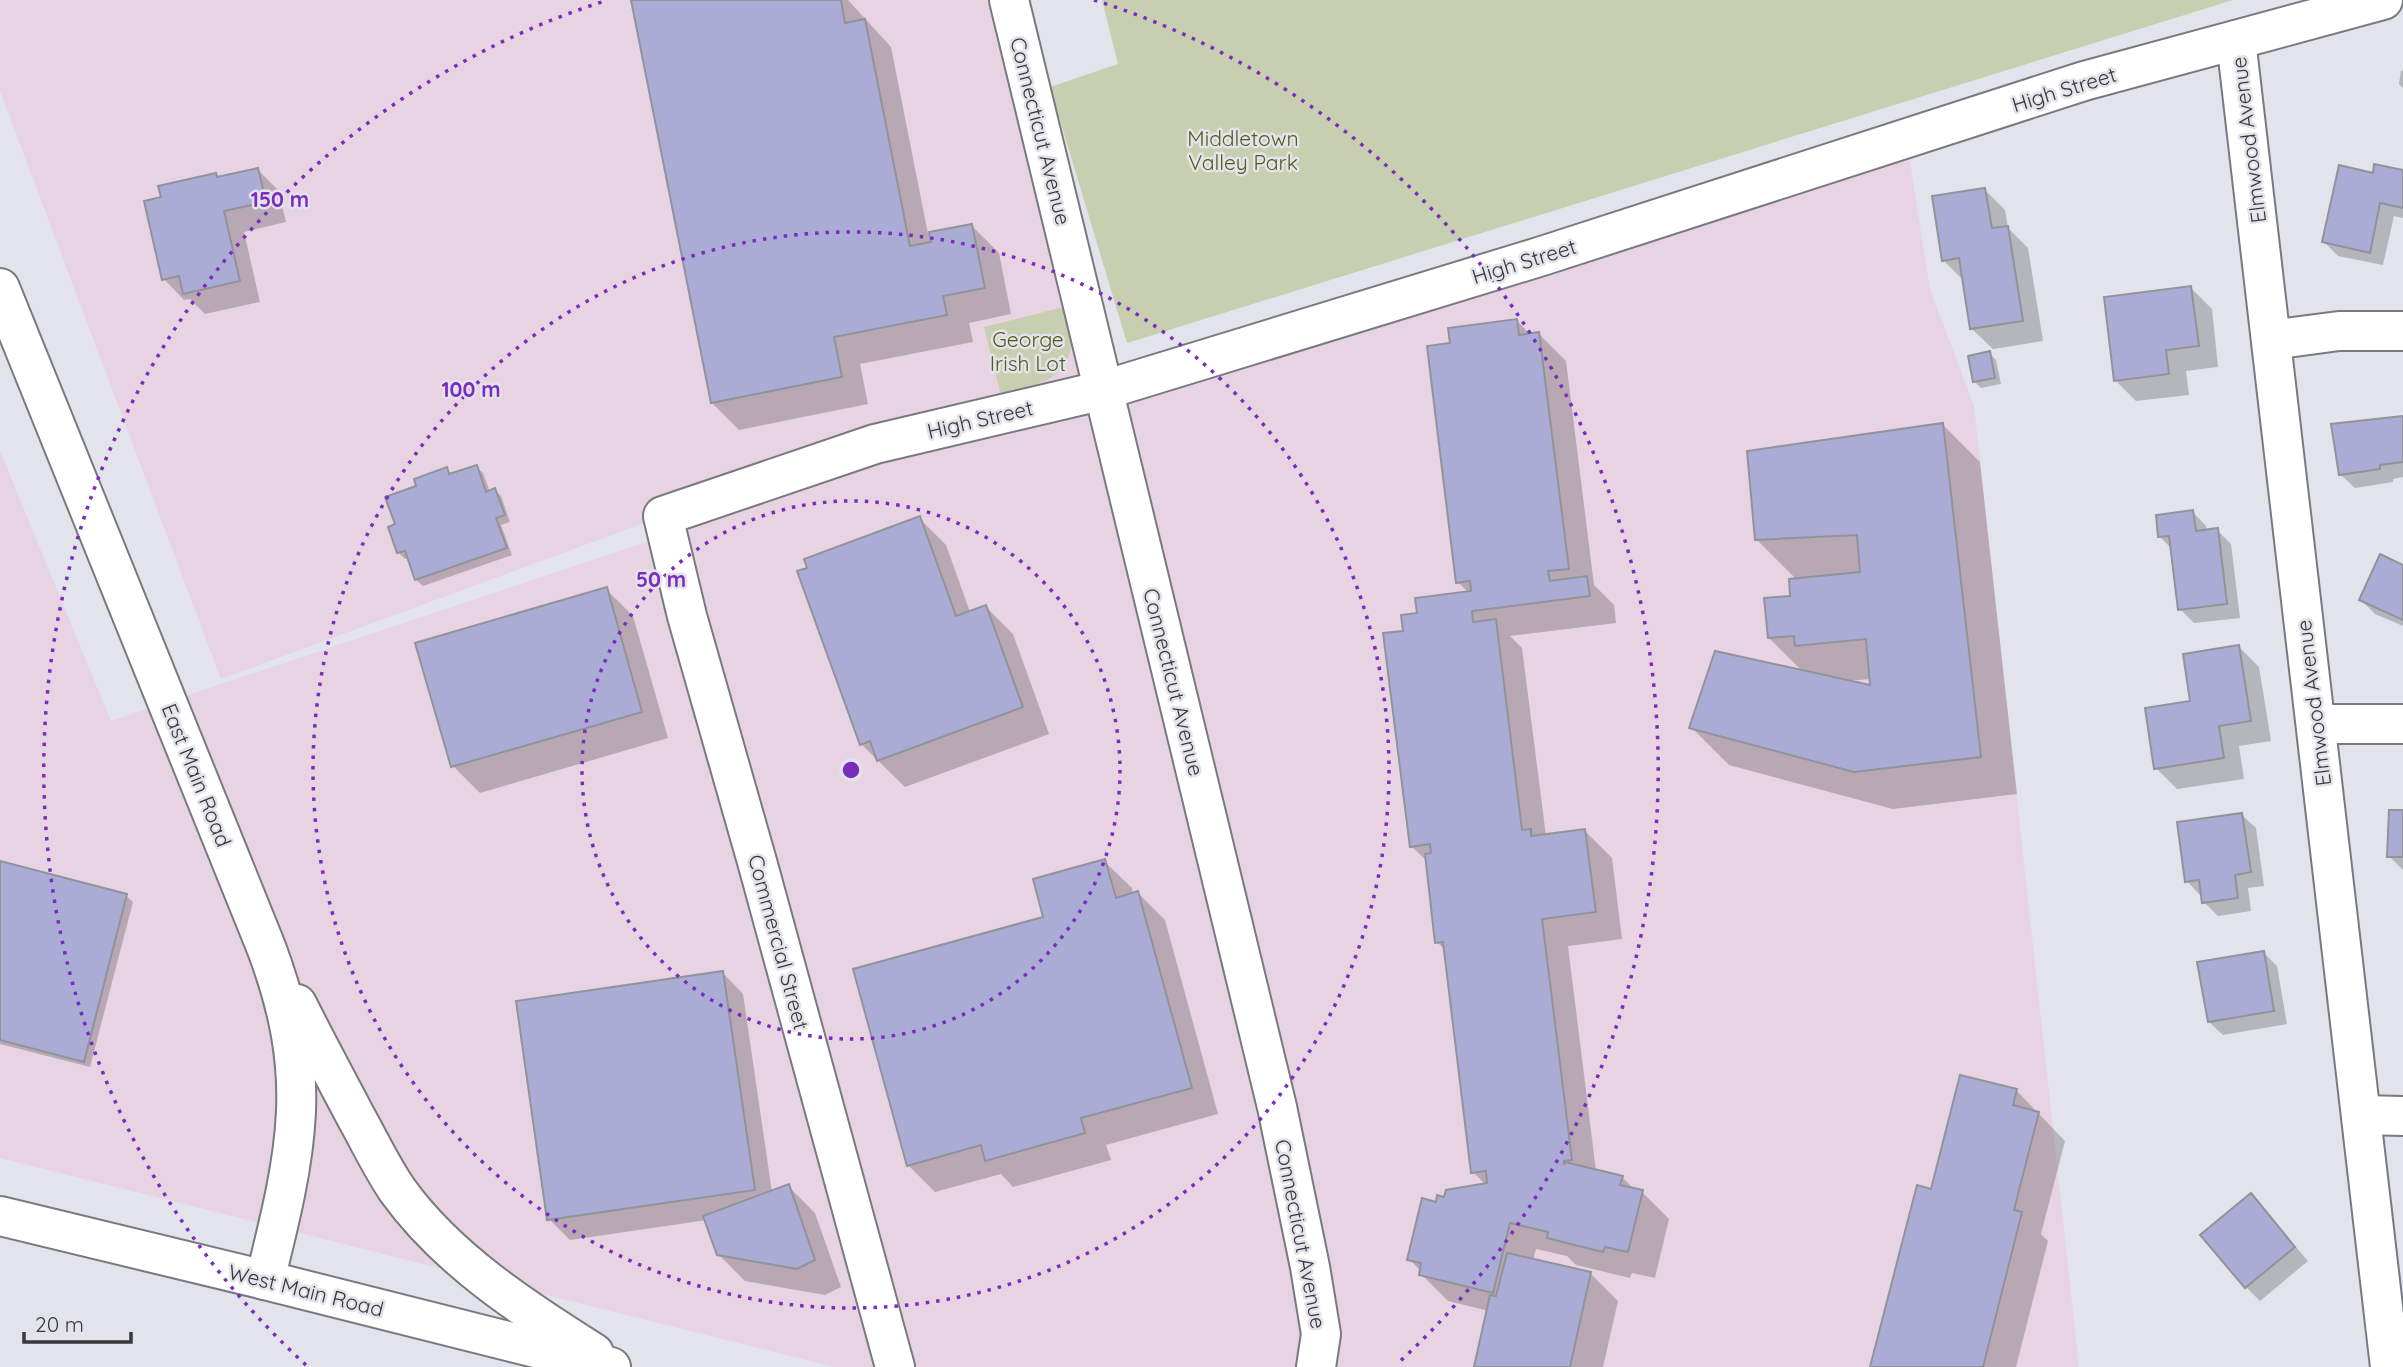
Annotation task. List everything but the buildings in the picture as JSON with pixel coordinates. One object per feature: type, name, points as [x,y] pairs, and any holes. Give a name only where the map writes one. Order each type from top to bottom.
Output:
[{"type":"street","name":"Connecticut Avenue","points":[[1009,0],[1276,1107],[1310,1267],[1321,1334],[1316,1367]]},
{"type":"street","name":"High Street","points":[[663,516],[875,444],[1104,390],[1542,256],[2084,81],[2383,0]]},
{"type":"street","name":"Elmwood Avenue","points":[[2236,40],[2390,1367]]},
{"type":"street","name":"East Main Road","points":[[0,288],[266,947],[289,1018],[298,1093],[290,1174],[265,1280]]},
{"type":"street","points":[[2271,340],[2339,331],[2403,331]]},
{"type":"street","name":"Commercial Street","points":[[663,516],[687,616],[895,1367]]},
{"type":"street","points":[[2316,724],[2403,724]]},
{"type":"street","points":[[266,947],[377,1156],[411,1207],[438,1235],[503,1291],[617,1367]]},
{"type":"street","points":[[2361,1115],[2403,1116]]},
{"type":"street","name":"West Main Road","points":[[0,1216],[611,1367]]},
{"type":"shaded area","points":[[0,0],[1009,0],[1104,390],[663,516],[221,679],[0,91]]},
{"type":"shaded area","points":[[1908,150],[1930,289],[1974,406],[2079,1367],[835,1367],[0,1158],[0,451],[111,721],[892,460]]},
{"type":"green space","name":"Middletown Valley Park","points":[[1102,0],[2233,0],[1127,343],[1050,87],[1118,64]]},
{"type":"green space","name":"George Irish Lot","points":[[1064,307],[1071,339],[1070,353],[1065,364],[1048,379],[1001,395],[984,327]]}]
